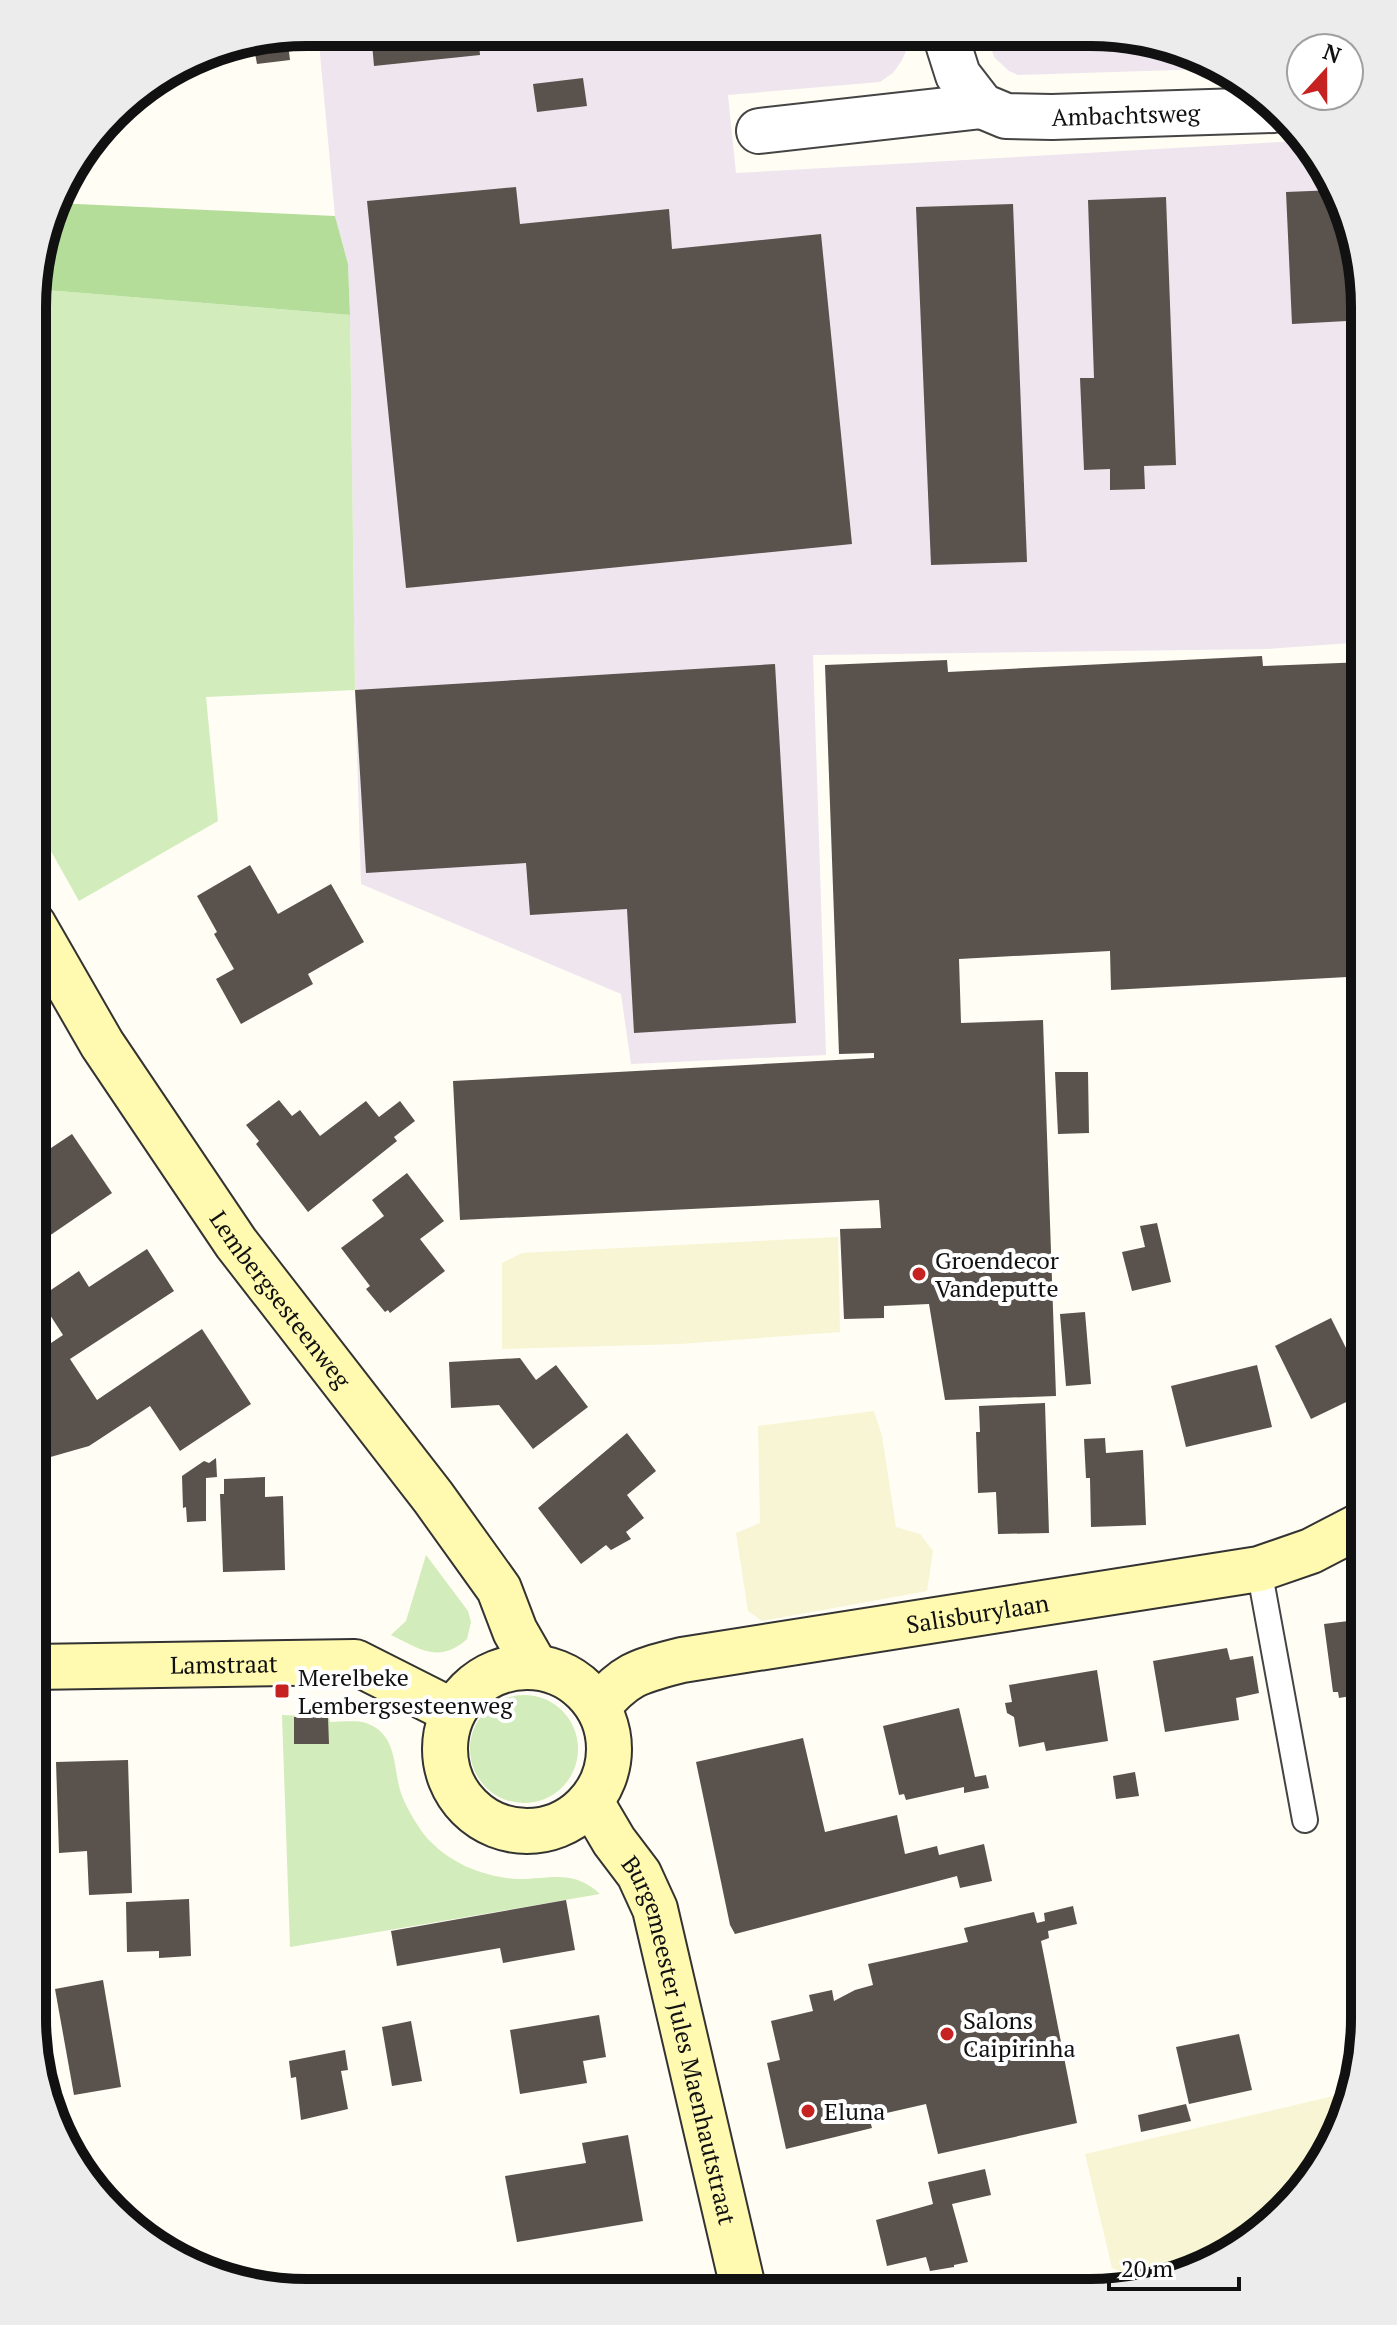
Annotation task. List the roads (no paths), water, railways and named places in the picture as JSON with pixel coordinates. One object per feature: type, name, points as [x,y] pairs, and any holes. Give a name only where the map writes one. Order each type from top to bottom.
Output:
[{"type":"street","points":[[949,46],[958,75],[982,106]]},
{"type":"street","name":"Ambachtsweg","points":[[759,131],[982,106],[1006,116],[1052,117],[1261,110]]},
{"type":"street","name":"Lembergsesteenweg","points":[[46,947],[102,1044],[236,1243],[433,1497],[499,1589],[515,1631],[535,1666]]},
{"type":"street","name":"Salisburylaan","points":[[598,1707],[617,1684],[646,1670],[682,1660],[1259,1569],[1311,1551],[1350,1531]]},
{"type":"street","name":"Lamstraat","points":[[46,1667],[355,1662],[452,1711]]},
{"type":"street","points":[[535,1666],[560,1673],[582,1687],[598,1707],[608,1731],[609,1755],[603,1780],[591,1802],[570,1819],[545,1829],[519,1831],[493,1824],[470,1810],[454,1788],[445,1763],[444,1737],[452,1711],[473,1685],[502,1669],[535,1666]]},
{"type":"street","name":"Burgemeester Jules Maenhautstraat","points":[[591,1802],[614,1841],[639,1874],[655,1909],[741,2279]]},
{"type":"lane","points":[[1259,1569],[1305,1820]]},
{"type":"place","name":"Groendecor Vandeputte","points":[[919,1274]]},
{"type":"place","name":"Merelbeke Lembergsesteenweg","points":[[282,1691]]},
{"type":"place","name":"Salons Caipirinha","points":[[947,2034]]},
{"type":"place","name":"Eluna","points":[[808,2111]]}]
